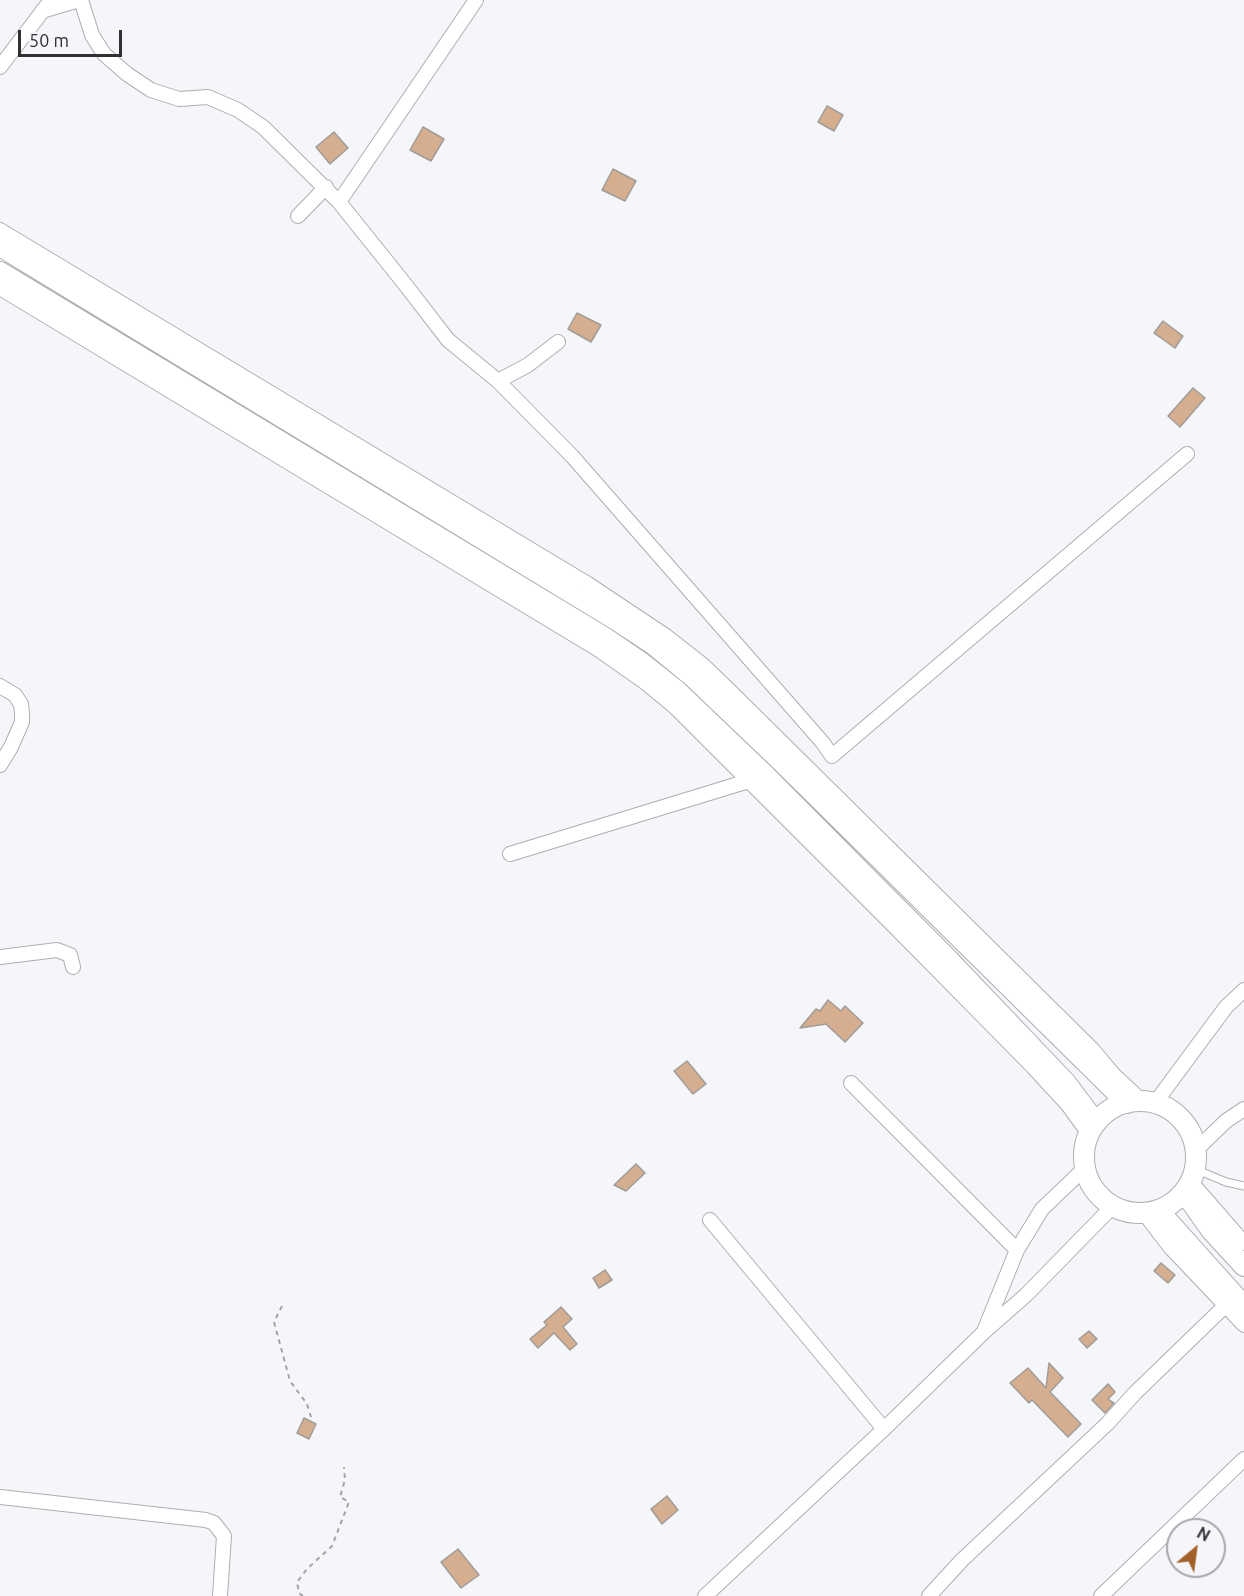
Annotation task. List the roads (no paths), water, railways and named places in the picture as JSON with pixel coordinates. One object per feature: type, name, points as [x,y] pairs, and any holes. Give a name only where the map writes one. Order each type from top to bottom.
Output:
[{"type":"main road","points":[[0,246],[654,645],[788,759],[1141,1102],[1175,1113],[1182,1120],[1193,1139],[1191,1173],[1211,1230],[1244,1266]]},
{"type":"main road","points":[[0,272],[642,663],[676,690],[757,778],[947,958],[1066,1083],[1092,1128]]},
{"type":"main road","points":[[1141,1102],[1110,1110],[1092,1128],[1085,1150],[1085,1168],[1092,1186],[1113,1206],[1134,1212],[1151,1211],[1172,1203],[1191,1173]]},
{"type":"main road","points":[[1151,1211],[1235,1306]]},
{"type":"street","points":[[0,67],[51,0]]},
{"type":"street","points":[[42,11],[80,0],[92,35],[104,54],[127,74],[151,90],[179,99],[208,97],[238,110],[263,127],[326,187],[405,282],[448,340],[498,381],[572,456],[832,756],[1187,453]]},
{"type":"street","points":[[339,202],[476,0]]},
{"type":"street","points":[[298,216],[326,187]]},
{"type":"street","points":[[0,230],[631,611],[703,665],[788,759],[757,778],[510,854]]},
{"type":"street","points":[[0,288],[599,650],[646,683],[757,778]]},
{"type":"street","points":[[498,381],[528,365],[558,342]]},
{"type":"street","points":[[0,686],[15,695],[21,704],[22,722],[0,765]]},
{"type":"street","points":[[0,957],[57,950],[70,955],[73,967]]},
{"type":"street","points":[[1141,1102],[1244,990]]},
{"type":"street","points":[[851,1083],[1017,1250]]},
{"type":"street","points":[[1244,1109],[1226,1121],[1191,1173],[1244,1243]]},
{"type":"street","points":[[985,1331],[1017,1250],[1042,1209],[1085,1168]]},
{"type":"street","points":[[705,1596],[1026,1294],[1113,1206]]},
{"type":"street","points":[[710,1220],[884,1429]]},
{"type":"street","points":[[929,1596],[962,1560],[1108,1423],[1135,1393],[1235,1306],[1244,1325]]},
{"type":"street","points":[[1101,1596],[1244,1459]]},
{"type":"street","points":[[0,1497],[206,1520],[214,1524],[224,1536],[220,1596]]},
{"type":"lane","points":[[1191,1173],[1244,1186]]}]
